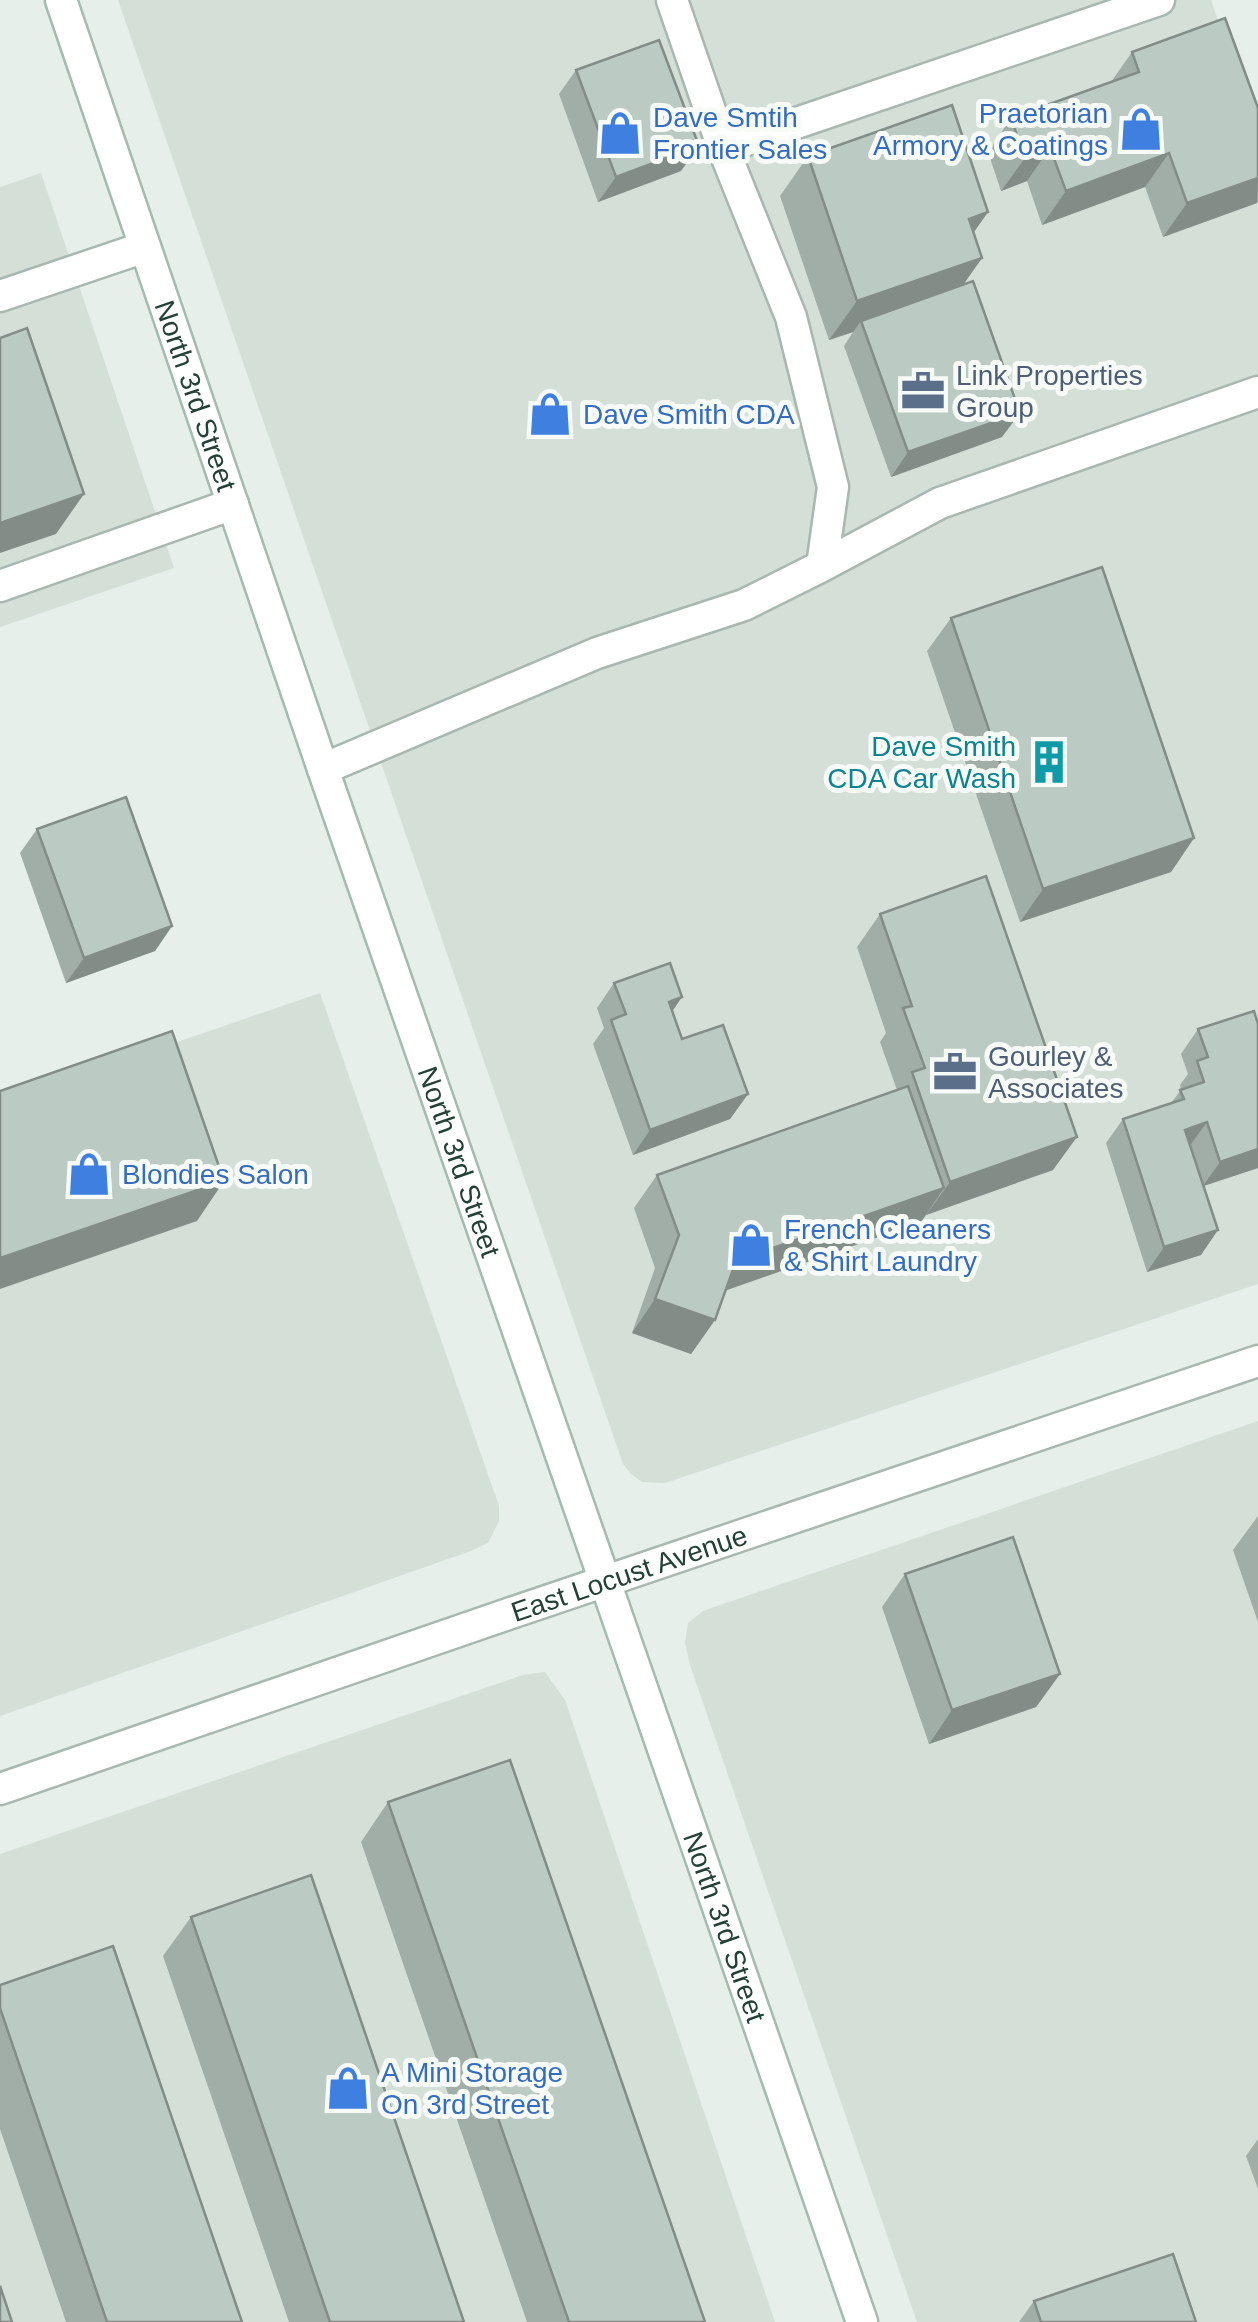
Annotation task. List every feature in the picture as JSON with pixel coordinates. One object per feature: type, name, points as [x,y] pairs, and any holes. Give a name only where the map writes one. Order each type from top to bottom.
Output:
[{"type":"main road","name":"North 3rd Street","points":[[61,0],[323,769],[862,2322]]},
{"type":"main road","points":[[672,0],[724,148],[791,317],[834,487],[822,566]]},
{"type":"main road","points":[[724,148],[1160,0]]},
{"type":"main road","points":[[0,296],[145,247]]},
{"type":"main road","points":[[323,769],[597,653],[744,605],[940,503],[1258,392]]},
{"type":"main road","points":[[0,586],[233,504]]},
{"type":"main road","name":"East Locust Avenue","points":[[0,1789],[1258,1361]]},
{"type":"shaded area","points":[[118,0],[1211,0],[1258,136],[1258,1284],[665,1483],[642,1482],[631,1474],[623,1464]]},
{"type":"shaded area","points":[[41,173],[174,568],[0,627],[0,187]]},
{"type":"shaded area","points":[[320,993],[499,1506],[499,1521],[488,1543],[471,1551],[0,1716],[0,1103]]},
{"type":"shaded area","points":[[1258,1421],[1258,2322],[917,2322],[690,1665],[685,1643],[688,1623],[703,1611]]},
{"type":"shaded area","name":"A Mini Storage On 3rd Street","points":[[545,1672],[565,1700],[775,2322],[0,2322],[0,1854],[523,1675]]},
{"type":"building","name":"Praetorian Armory & Coatings","points":[[1225,18],[1258,108],[1258,178],[1187,203],[1169,153],[1066,191],[1050,148],[1025,158],[1011,118],[1139,72],[1132,52]]},
{"type":"building","name":"Dave Smtih Frontier Sales","points":[[659,40],[699,146],[616,177],[576,70]]},
{"type":"building","points":[[952,105],[988,212],[969,219],[982,258],[857,301],[808,156]]},
{"type":"building","name":"Link Properties Group","points":[[973,281],[1020,413],[908,452],[861,321]]},
{"type":"building","points":[[27,328],[84,494],[0,523],[0,338]]},
{"type":"building","name":"Dave Smith CDA Car Wash","points":[[1102,567],[1194,838],[1043,889],[951,618]]},
{"type":"building","points":[[126,797],[172,926],[84,958],[37,829]]},
{"type":"building","name":"Gourley & Associates","points":[[986,876],[1077,1137],[950,1182],[912,1072],[925,1068],[903,1008],[912,1006],[880,914]]},
{"type":"building","points":[[670,963],[682,997],[669,1002],[682,1039],[723,1025],[748,1094],[650,1130],[611,1020],[626,1014],[614,983]]},
{"type":"building","points":[[1254,1011],[1258,1024],[1258,1149],[1220,1162],[1207,1122],[1185,1130],[1218,1230],[1164,1247],[1123,1119],[1184,1099],[1180,1090],[1204,1082],[1197,1061],[1208,1057],[1198,1029]]},
{"type":"building","points":[[172,1031],[224,1181],[0,1258],[0,1091]]},
{"type":"building","name":"French Cleaners & Shirt Laundry","points":[[908,1086],[944,1188],[736,1261],[715,1320],[655,1299],[679,1235],[657,1175]]},
{"type":"building","points":[[1013,1537],[1060,1674],[952,1710],[905,1574]]},
{"type":"building","points":[[510,1760],[705,2322],[569,2322],[388,1802]]},
{"type":"building","points":[[311,1875],[464,2322],[330,2322],[191,1917]]},
{"type":"building","points":[[113,1946],[242,2322],[107,2322],[0,2008],[0,1985]]},
{"type":"building","points":[[1173,2254],[1196,2322],[1041,2322],[1034,2301]]},
{"type":"building","points":[[0,2286],[12,2322],[0,2322]]},
{"type":"place","name":"Praetorian Armory & Coatings","points":[[1141,129]]},
{"type":"place","name":"Dave Smtih Frontier Sales","points":[[620,133]]},
{"type":"place","name":"Link Properties Group","points":[[923,391]]},
{"type":"place","name":"Dave Smith CDA","points":[[550,414]]},
{"type":"place","name":"Dave Smith CDA Car Wash","points":[[1049,762]]},
{"type":"place","name":"Gourley & Associates","points":[[955,1072]]},
{"type":"place","name":"Blondies Salon","points":[[89,1174]]},
{"type":"place","name":"French Cleaners & Shirt Laundry","points":[[751,1245]]},
{"type":"place","name":"A Mini Storage On 3rd Street","points":[[348,2088]]}]
